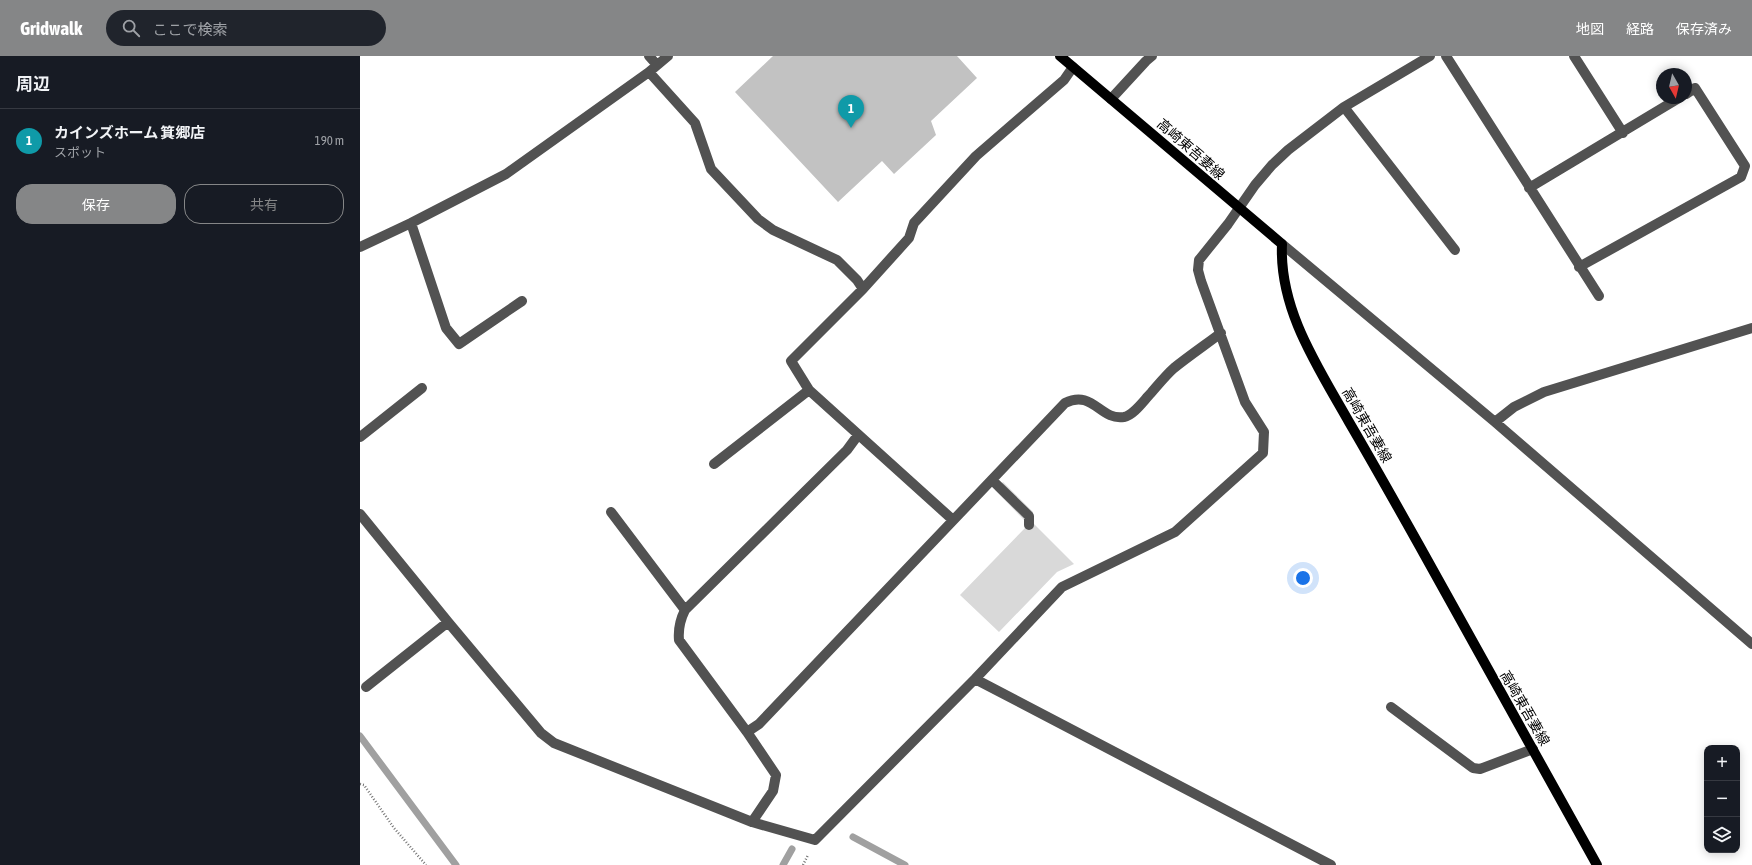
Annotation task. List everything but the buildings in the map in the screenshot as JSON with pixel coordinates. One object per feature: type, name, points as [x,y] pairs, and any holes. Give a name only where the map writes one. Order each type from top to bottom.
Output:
[{"type":"main road","name":"高崎東吾妻線","points":[[1060,56],[1282,244],[1281,264],[1285,286],[1292,313],[1308,351],[1597,865]]},
{"type":"street","points":[[649,56],[657,65]]},
{"type":"street","points":[[360,247],[411,223],[506,174],[649,72],[668,56]]},
{"type":"street","points":[[1111,99],[1152,56]]},
{"type":"street","points":[[360,514],[541,733],[554,743],[752,822],[815,840],[975,679],[1062,587],[1175,532],[1263,453],[1264,432],[1245,402],[1201,281],[1198,270],[1199,260],[1272,165],[1288,150],[1344,107],[1430,56]]},
{"type":"street","points":[[1446,56],[1579,267],[1599,296]]},
{"type":"street","points":[[1574,56],[1623,133]]},
{"type":"street","points":[[953,520],[809,390],[791,361],[863,289],[909,238],[914,223],[976,156],[1064,80],[1073,67]]},
{"type":"street","points":[[649,72],[695,123],[711,169],[758,219],[773,230],[836,260],[857,280],[863,289]]},
{"type":"street","points":[[1579,267],[1741,177],[1745,166],[1694,88],[1692,90]]},
{"type":"street","points":[[1529,188],[1669,104]]},
{"type":"street","points":[[1344,107],[1456,250]]},
{"type":"street","points":[[411,223],[446,328],[459,344],[522,300]]},
{"type":"street","points":[[1282,244],[1495,422],[1752,644]]},
{"type":"street","points":[[1495,422],[1514,406],[1544,392],[1752,328]]},
{"type":"street","points":[[747,732],[759,724],[1065,403],[1080,398],[1092,402],[1106,413],[1114,417],[1125,416],[1134,411],[1173,369],[1220,333]]},
{"type":"street","points":[[360,437],[422,388]]},
{"type":"street","points":[[714,464],[809,390]]},
{"type":"street","points":[[752,822],[773,792],[776,775],[747,732],[679,640],[678,631],[685,610],[847,450],[858,435]]},
{"type":"street","points":[[992,480],[1029,516],[1029,525]]},
{"type":"street","points":[[611,512],[685,610]]},
{"type":"street","points":[[366,688],[448,622]]},
{"type":"street","points":[[975,679],[1331,865]]},
{"type":"street","points":[[1391,707],[1473,768],[1480,769],[1533,749]]},
{"type":"path","points":[[360,784],[364,785],[394,828],[426,865]]},
{"type":"shaded area","points":[[1003,482],[1033,512],[1033,523],[1074,564],[1057,572],[999,632],[960,595],[1025,528],[1025,521],[995,490]]},
{"type":"waterway","points":[[360,736],[456,865]]},
{"type":"waterway","points":[[853,837],[905,865]]},
{"type":"waterway","points":[[783,865],[792,849]]},
{"type":"place","name":"カインズホーム 箕郷店","points":[[851,128]]}]
